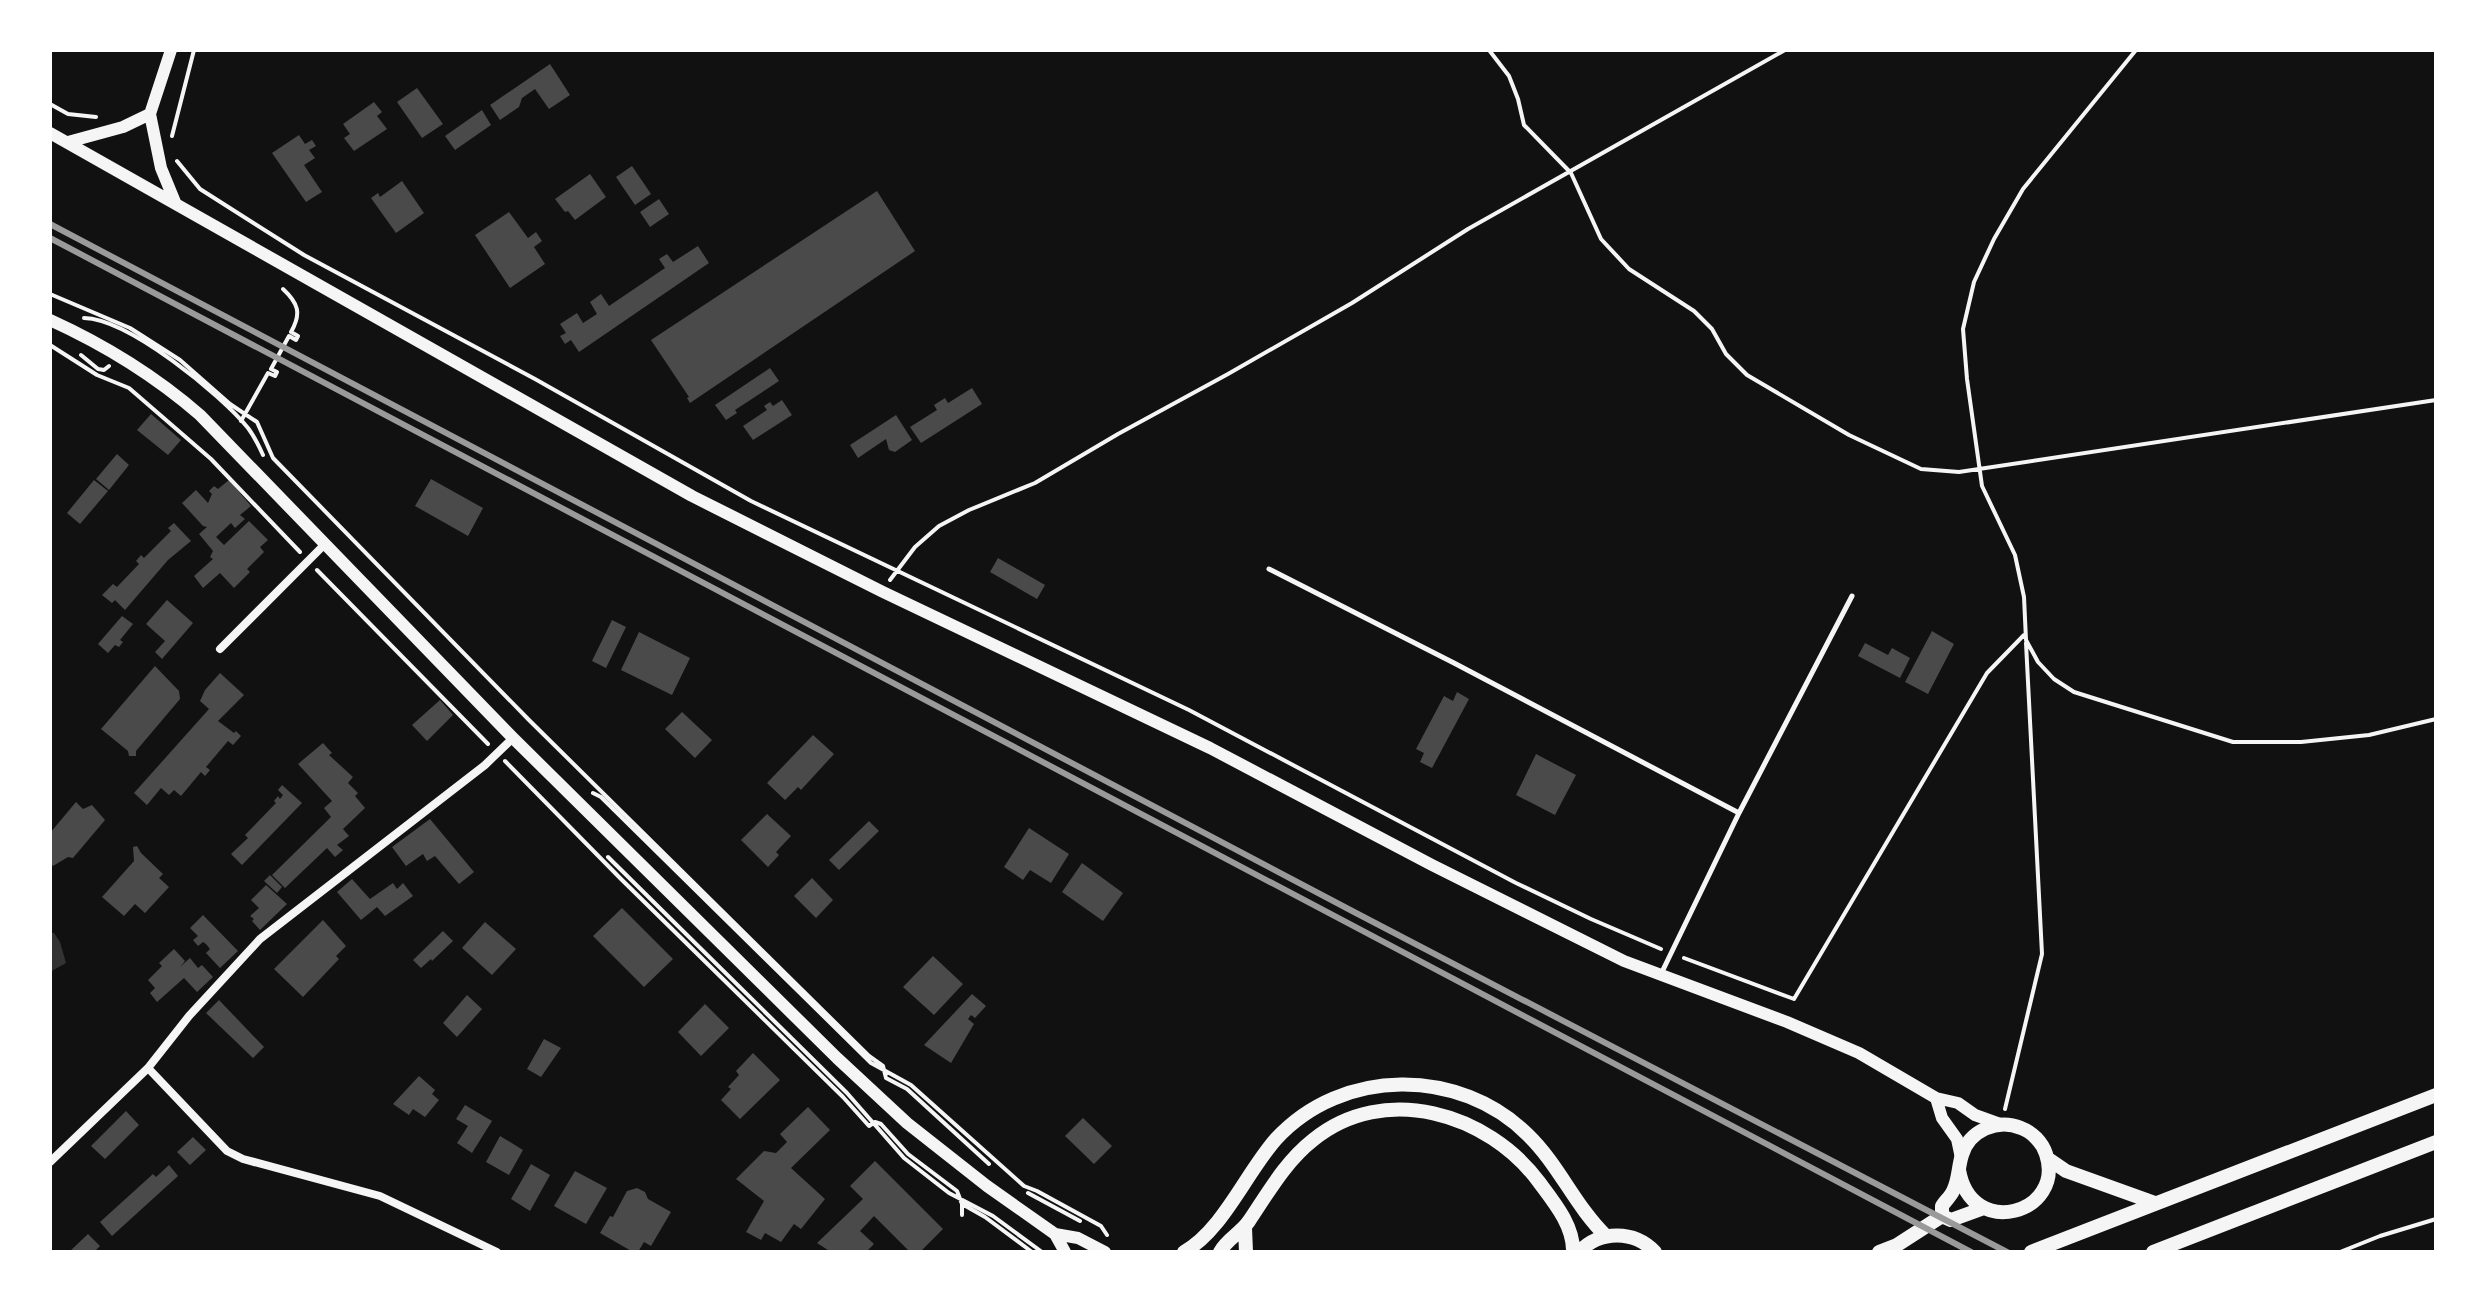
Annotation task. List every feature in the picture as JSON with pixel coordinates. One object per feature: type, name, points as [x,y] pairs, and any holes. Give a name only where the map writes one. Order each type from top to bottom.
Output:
[{"type":"main road","points":[[1184,1252],[1197,1244],[1217,1221],[1259,1159],[1279,1136],[1307,1112],[1334,1099],[1389,1084],[1418,1084],[1457,1090],[1505,1116],[1528,1135],[1552,1162],[1583,1211],[1606,1236]]},
{"type":"main road","points":[[2031,1252],[2436,1095]]},
{"type":"main road","points":[[1220,1252],[1224,1244],[1245,1228],[1290,1161],[1314,1138],[1364,1114],[1395,1109],[1425,1111],[1456,1118],[1482,1130],[1507,1149],[1533,1174],[1550,1197],[1565,1220],[1576,1252],[1606,1236],[1636,1239],[1655,1252]]},
{"type":"main road","points":[[1942,1216],[1942,1206],[1953,1191],[1960,1164],[1971,1139],[1989,1126],[2021,1127],[2038,1139],[2047,1158],[2047,1180],[2036,1200],[2016,1211],[2005,1213],[1984,1208],[1966,1192],[1960,1164]]},
{"type":"main road","points":[[2153,1252],[2436,1142]]},
{"type":"main road","points":[[2047,1158],[2066,1171],[2155,1203]]},
{"type":"main road","points":[[1942,1216],[1951,1220],[1984,1208]]},
{"type":"main road","points":[[1879,1252],[1897,1245],[1942,1216]]},
{"type":"main road","points":[[1245,1228],[1246,1252]]},
{"type":"street","points":[[171,50],[150,114],[161,168],[175,202]]},
{"type":"street","points":[[68,142],[123,127],[150,114]]},
{"type":"street","points":[[50,133],[692,496],[883,592],[1210,748],[1432,865],[1624,961],[1787,1022],[1859,1053],[1936,1098],[1958,1103],[1975,1115],[2000,1124]]},
{"type":"street","points":[[50,320],[117,354],[200,415],[513,738],[837,1058],[918,1131],[987,1186],[1055,1234],[1078,1238],[1100,1250]]},
{"type":"street","points":[[220,649],[325,544]]},
{"type":"street","points":[[50,1162],[148,1068],[189,1016],[260,939],[498,753],[513,738]]},
{"type":"street","points":[[148,1068],[227,1151],[243,1159],[380,1196],[497,1252]]},
{"type":"street","points":[[1936,1098],[1942,1118],[1957,1139],[1960,1164]]},
{"type":"street","points":[[1055,1234],[1065,1252]]},
{"type":"lane","points":[[1269,569],[1739,813]]},
{"type":"lane","points":[[1660,974],[1739,813],[1852,596]]},
{"type":"path","points":[[170,143],[194,50]]},
{"type":"path","points":[[1489,50],[1509,76],[1524,125],[1571,173],[1601,239],[1629,269],[1694,311],[1712,329],[1726,354],[1747,375],[1849,435],[1921,469],[1959,472],[2436,400]]},
{"type":"path","points":[[883,592],[915,547],[939,526],[1035,483],[1325,319],[1468,229],[1785,50]]},
{"type":"path","points":[[2000,1124],[2016,1070],[2042,954],[2024,597],[2015,555],[1982,486],[1963,329],[1974,282],[2023,189],[2136,50]]},
{"type":"path","points":[[50,104],[68,114],[107,118]]},
{"type":"path","points":[[176,160],[200,189],[304,255],[535,379],[751,501],[1189,710],[1516,883],[1591,919],[1670,953],[1794,999]]},
{"type":"path","points":[[111,324],[176,365],[241,421],[268,373],[275,376],[277,372],[271,369],[289,336],[296,340],[298,336],[291,332],[299,315],[296,301],[283,289]]},
{"type":"path","points":[[50,294],[110,318],[142,335],[180,360],[230,404],[257,422],[269,452],[284,469],[529,720],[869,1056],[883,1066],[886,1078],[907,1089],[990,1165]]},
{"type":"path","points":[[50,345],[97,375],[129,388],[211,459],[621,879],[869,1126],[875,1122],[881,1124],[908,1154],[957,1191],[962,1215]]},
{"type":"path","points":[[88,363],[98,369],[108,368]]},
{"type":"path","points":[[1787,1022],[1794,999],[1987,673],[2026,634]]},
{"type":"path","points":[[2026,640],[2038,662],[2054,679],[2074,692],[2233,742],[2301,742],[2369,735],[2436,719]]},
{"type":"path","points":[[601,797],[871,1063],[911,1085],[1024,1186],[1101,1226],[1107,1235],[1100,1250]]},
{"type":"path","points":[[1011,1183],[1096,1229],[1100,1250]]},
{"type":"path","points":[[962,1204],[1032,1252]]},
{"type":"path","points":[[2340,1252],[2436,1219]]},
{"type":"shaded area","points":[[50,933],[54,933],[60,942],[66,963],[50,972]]},
{"type":"building","points":[[550,64],[570,95],[549,109],[535,89],[522,98],[519,107],[500,120],[490,105]]},
{"type":"building","points":[[417,88],[443,124],[422,138],[397,102]]},
{"type":"building","points":[[374,102],[382,112],[377,116],[387,129],[354,151],[344,138],[350,134],[343,124]]},
{"type":"building","points":[[482,110],[491,125],[455,150],[445,136]]},
{"type":"building","points":[[299,135],[305,144],[312,140],[316,146],[309,150],[315,158],[304,165],[322,192],[306,202],[272,153]]},
{"type":"building","points":[[632,166],[651,194],[635,205],[616,177]]},
{"type":"building","points":[[590,174],[606,197],[575,220],[555,199]]},
{"type":"building","points":[[402,181],[424,213],[396,233],[371,198],[378,193],[380,197]]},
{"type":"building","points":[[877,191],[915,251],[690,403],[651,340]]},
{"type":"building","points":[[659,199],[669,214],[650,227],[640,212]]},
{"type":"building","points":[[509,212],[528,238],[536,232],[542,241],[534,247],[545,264],[510,288],[475,235]]},
{"type":"building","points":[[698,246],[709,263],[579,352],[571,340],[565,344],[560,336],[566,333],[560,324],[577,313],[583,323],[597,314],[590,302],[601,294],[609,306],[665,268],[659,259],[667,254],[673,262]]},
{"type":"building","points":[[770,368],[779,381],[735,410],[737,413],[726,420],[715,405]]},
{"type":"building","points":[[972,388],[982,404],[921,443],[910,427],[937,410],[934,405],[945,398],[948,403]]},
{"type":"building","points":[[782,400],[792,415],[753,440],[743,426],[767,410],[764,406],[770,402],[773,406]]},
{"type":"building","points":[[151,414],[181,440],[168,455],[137,430]]},
{"type":"building","points":[[896,415],[912,440],[895,452],[889,450],[886,439],[858,458],[850,445]]},
{"type":"building","points":[[117,454],[129,465],[109,490],[96,479]]},
{"type":"building","points":[[431,479],[483,508],[468,536],[415,506]]},
{"type":"building","points":[[94,480],[108,491],[80,524],[67,513]]},
{"type":"building","points":[[229,480],[251,506],[240,515],[245,519],[235,528],[231,523],[216,537],[224,545],[249,521],[268,540],[260,547],[264,552],[247,569],[250,572],[234,588],[220,573],[203,588],[194,576],[213,559],[210,557],[213,551],[199,534],[207,527],[182,503],[196,490],[208,503],[212,494],[209,491],[214,486],[218,489]]},
{"type":"building","points":[[174,523],[191,541],[168,560],[125,610],[115,600],[112,603],[102,595],[113,584],[117,587],[139,564],[136,561],[141,555],[144,558],[171,531],[168,528]]},
{"type":"building","points":[[998,558],[1045,585],[1037,599],[990,572]]},
{"type":"building","points":[[167,600],[193,623],[162,659],[155,652],[165,641],[146,624]]},
{"type":"building","points":[[122,616],[133,624],[120,640],[123,642],[119,647],[115,645],[108,653],[98,644]]},
{"type":"building","points":[[612,620],[626,627],[606,668],[592,661]]},
{"type":"building","points":[[1932,631],[1954,644],[1928,694],[1905,682]]},
{"type":"building","points":[[639,632],[690,658],[672,695],[621,670]]},
{"type":"building","points":[[1865,643],[1888,655],[1892,648],[1910,658],[1900,678],[1858,656]]},
{"type":"building","points":[[155,666],[179,691],[180,699],[136,751],[136,756],[129,756],[128,751],[101,729]]},
{"type":"building","points":[[220,673],[244,695],[218,721],[241,736],[233,745],[228,741],[206,767],[210,770],[205,776],[201,772],[181,796],[174,790],[169,795],[161,788],[147,805],[134,793],[209,709],[200,701]]},
{"type":"building","points":[[1457,692],[1469,699],[1432,768],[1420,762],[1424,753],[1416,749],[1444,696],[1453,701]]},
{"type":"building","points":[[440,700],[453,715],[427,741],[412,725]]},
{"type":"building","points":[[682,712],[712,740],[695,758],[665,729]]},
{"type":"building","points":[[813,735],[834,754],[801,790],[798,787],[785,800],[767,783]]},
{"type":"building","points":[[323,743],[332,753],[329,755],[353,777],[348,783],[358,793],[355,796],[365,808],[343,829],[349,836],[337,845],[343,850],[335,857],[327,848],[285,888],[272,875],[331,817],[324,808],[332,801],[298,764]]},
{"type":"building","points":[[1536,754],[1576,775],[1555,815],[1516,795]]},
{"type":"building","points":[[282,785],[302,803],[242,865],[231,854],[248,838],[245,835],[276,803],[274,801],[278,796],[280,799],[283,795],[278,790]]},
{"type":"building","points":[[76,802],[83,809],[92,805],[105,820],[73,858],[68,857],[53,866],[50,863],[50,833]]},
{"type":"building","points":[[767,814],[791,836],[776,852],[779,855],[768,867],[741,840]]},
{"type":"building","points":[[430,819],[474,872],[459,884],[435,856],[427,861],[423,854],[406,866],[392,847]]},
{"type":"building","points":[[869,821],[879,831],[839,870],[829,860]]},
{"type":"building","points":[[1029,828],[1069,854],[1051,883],[1030,870],[1023,880],[1004,867]]},
{"type":"building","points":[[137,846],[163,874],[159,878],[169,887],[145,913],[135,904],[124,916],[102,897],[134,861],[133,847]]},
{"type":"building","points":[[1082,863],[1123,893],[1103,921],[1062,892]]},
{"type":"building","points":[[270,875],[282,887],[277,893],[264,881]]},
{"type":"building","points":[[812,878],[833,900],[816,918],[794,896]]},
{"type":"building","points":[[352,879],[370,899],[393,883],[397,889],[403,883],[413,896],[385,916],[377,907],[361,920],[337,892]]},
{"type":"building","points":[[266,885],[287,904],[260,930],[250,916],[259,908],[251,900]]},
{"type":"building","points":[[622,908],[673,959],[644,987],[593,936]]},
{"type":"building","points":[[203,915],[238,951],[220,968],[206,953],[210,949],[206,944],[203,942],[198,946],[193,940],[198,936],[190,928]]},
{"type":"building","points":[[323,920],[346,946],[336,956],[339,959],[303,997],[274,969]]},
{"type":"building","points":[[485,922],[516,949],[492,975],[462,948]]},
{"type":"building","points":[[443,931],[453,941],[421,968],[413,960]]},
{"type":"building","points":[[174,949],[185,961],[180,967],[190,958],[198,968],[202,965],[213,977],[197,992],[184,978],[157,1002],[150,993],[155,988],[148,980],[162,966],[159,963]]},
{"type":"building","points":[[933,956],[963,984],[934,1015],[903,987]]},
{"type":"building","points":[[972,994],[986,1006],[975,1018],[971,1015],[968,1019],[974,1024],[951,1063],[924,1045]]},
{"type":"building","points":[[467,995],[482,1009],[457,1037],[443,1023]]},
{"type":"building","points":[[219,1000],[264,1047],[253,1058],[206,1013]]},
{"type":"building","points":[[705,1004],[729,1028],[701,1056],[678,1032]]},
{"type":"building","points":[[544,1039],[561,1048],[541,1077],[527,1069]]},
{"type":"building","points":[[753,1053],[780,1080],[740,1119],[721,1100],[739,1075],[736,1071]]},
{"type":"building","points":[[419,1076],[435,1090],[432,1094],[439,1100],[425,1117],[413,1109],[409,1115],[393,1104]]},
{"type":"building","points":[[465,1105],[492,1121],[472,1153],[457,1143],[468,1126],[456,1119]]},
{"type":"building","points":[[808,1107],[830,1130],[791,1168],[825,1199],[801,1229],[794,1224],[781,1242],[765,1233],[761,1240],[746,1232],[764,1201],[736,1179],[764,1151],[776,1153],[787,1142],[780,1134]]},
{"type":"building","points":[[126,1111],[139,1125],[105,1159],[91,1146]]},
{"type":"building","points":[[1083,1118],[1112,1146],[1094,1164],[1065,1136]]},
{"type":"building","points":[[500,1136],[523,1150],[509,1175],[486,1162]]},
{"type":"building","points":[[193,1137],[206,1150],[190,1165],[177,1152]]},
{"type":"building","points":[[875,1161],[943,1229],[920,1252],[910,1252],[874,1216],[860,1231],[874,1244],[866,1252],[831,1252],[817,1243],[863,1199],[850,1186]]},
{"type":"building","points":[[531,1164],[550,1175],[530,1211],[511,1199]]},
{"type":"building","points":[[169,1165],[178,1176],[112,1236],[100,1222],[153,1174],[156,1177]]},
{"type":"building","points":[[575,1171],[607,1188],[586,1224],[554,1206]]},
{"type":"building","points":[[637,1188],[645,1192],[648,1199],[671,1212],[651,1246],[644,1242],[638,1252],[633,1252],[600,1233],[627,1191]]},
{"type":"building","points":[[88,1234],[100,1246],[94,1252],[69,1252]]},
{"type":"railway","points":[[50,224],[1356,913],[2007,1252]]},
{"type":"railway","points":[[50,238],[1971,1252]]}]
